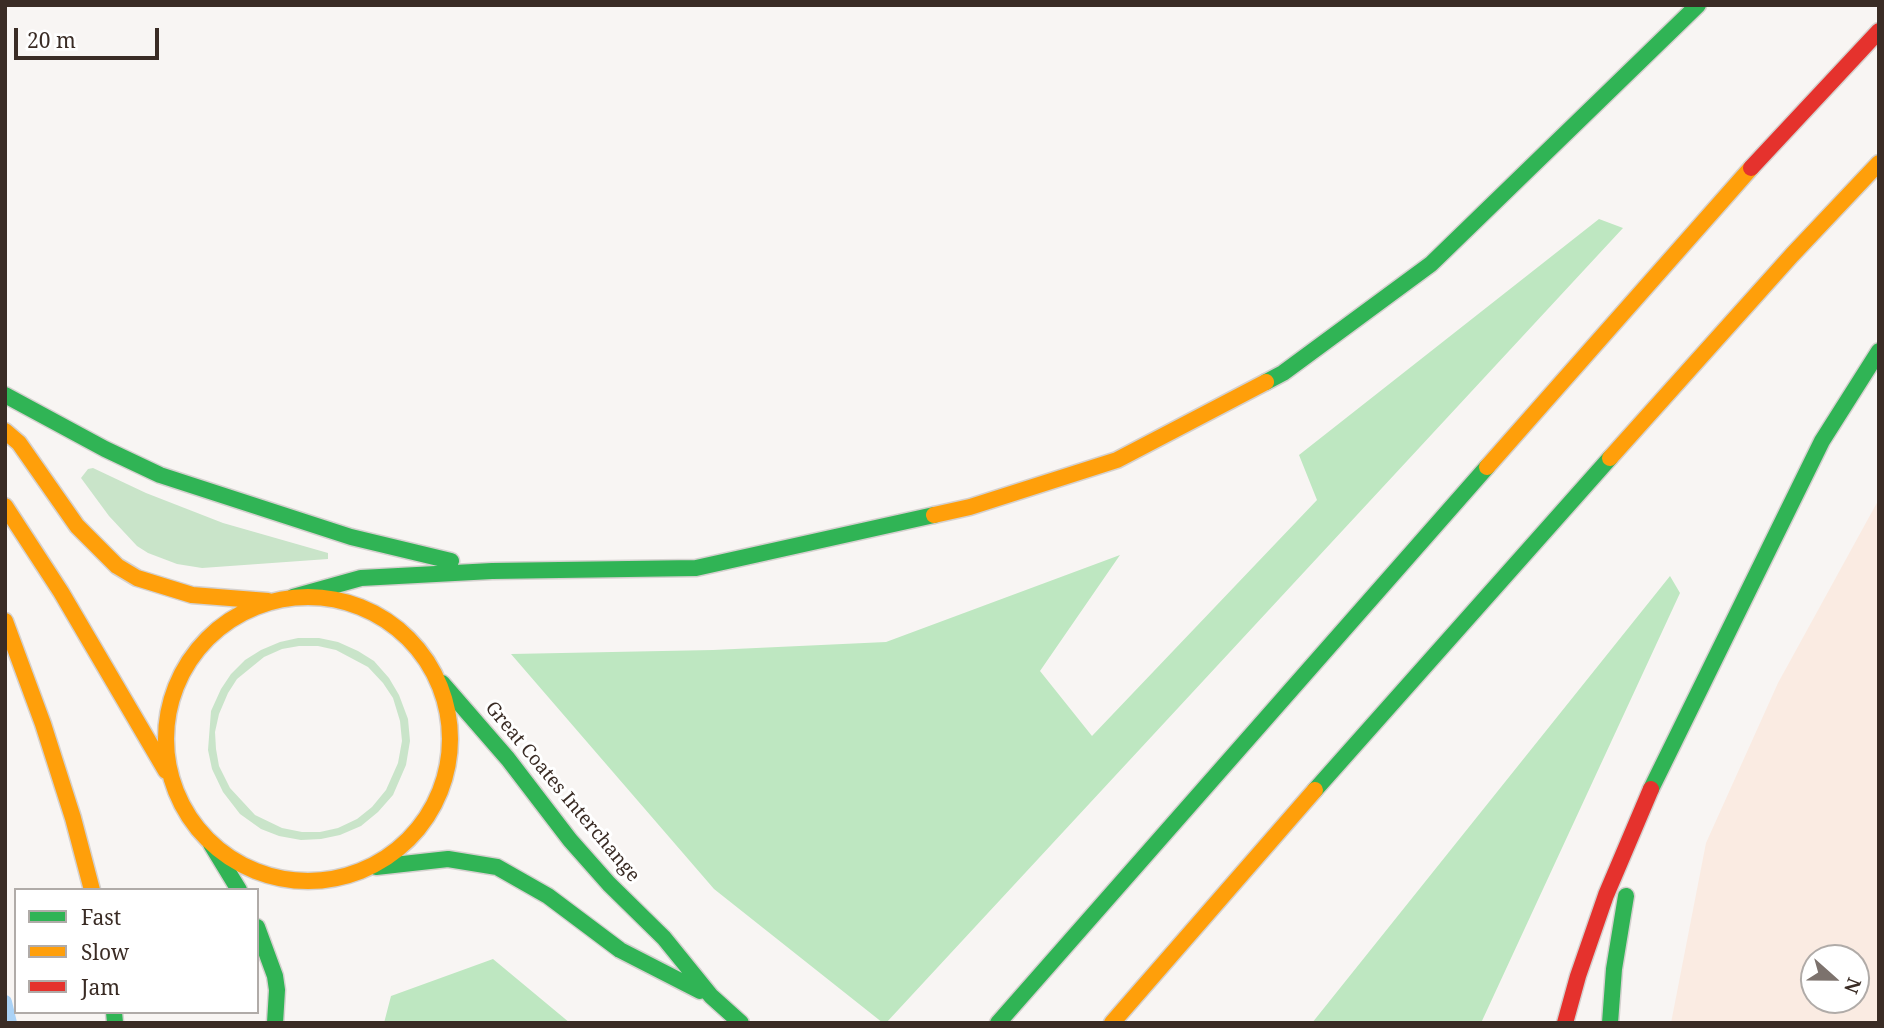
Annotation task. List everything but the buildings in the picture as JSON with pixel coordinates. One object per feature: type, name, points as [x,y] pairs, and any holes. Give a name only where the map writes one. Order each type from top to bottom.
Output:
[{"type":"main road","points":[[293,597],[361,578],[492,571],[696,568],[970,507],[1117,460],[1283,373],[1431,264],[1698,5]]},
{"type":"main road","points":[[998,1023],[1724,197],[1879,30]]},
{"type":"main road","points":[[1112,1023],[1377,719],[1792,255],[1879,163]]},
{"type":"main road","points":[[1565,1023],[1606,895],[1656,782],[1822,441],[1879,351]]},
{"type":"main road","points":[[5,395],[105,449],[160,475],[351,537],[492,571]]},
{"type":"main road","points":[[5,431],[19,443],[77,526],[117,566],[154,585],[192,595],[268,601]]},
{"type":"main road","points":[[5,506],[121,691],[172,782]]},
{"type":"main road","name":"Great Coates Interchange","points":[[437,677],[448,710],[451,742],[447,775],[427,818],[407,843],[382,861],[354,875],[326,881],[298,882],[268,876],[242,866],[211,844],[187,815],[172,782],[166,755],[166,729],[171,700],[184,669],[199,647],[218,628],[241,612],[268,601],[322,596],[351,602],[378,614],[401,630],[423,653],[437,677],[508,759],[570,840],[608,884],[664,938],[711,996],[741,1023]]},
{"type":"main road","points":[[5,621],[47,736],[91,888]]},
{"type":"main road","points":[[1610,1023],[1620,923],[1634,858],[1656,782]]},
{"type":"main road","points":[[211,844],[238,888]]},
{"type":"main road","name":"Great Coates Interchange","points":[[368,868],[448,859],[497,867],[548,896],[620,950],[711,996]]},
{"type":"main road","points":[[259,932],[275,976],[275,1023]]},
{"type":"shaded area","points":[[1879,499],[1879,1023],[1671,1023],[1706,843],[1778,683]]},
{"type":"green space","points":[[1599,219],[1623,228],[886,1023],[714,889],[511,654],[713,650],[886,642],[1120,555],[1040,671],[1092,736],[1317,500],[1299,455]]},
{"type":"green space","points":[[93,468],[146,493],[223,523],[328,553],[328,559],[202,568],[177,564],[148,553],[137,546],[109,516],[81,478],[88,469]]},
{"type":"green space","points":[[1670,576],[1680,593],[1481,1023],[1312,1023]]},
{"type":"green space","points":[[298,638],[319,638],[338,642],[358,651],[374,661],[389,678],[408,719],[410,741],[406,765],[393,795],[361,826],[340,835],[301,840],[261,829],[240,814],[223,792],[212,769],[208,750],[211,711],[221,689],[245,660],[280,642]],"holes":[[[318,646],[336,650],[368,667],[383,683],[393,698],[400,721],[402,741],[398,763],[386,790],[372,807],[357,819],[338,828],[302,832],[282,828],[255,815],[230,788],[219,766],[215,732],[219,714],[237,679],[264,657],[282,649]]]},
{"type":"green space","points":[[493,959],[570,1023],[384,1023],[391,996]]},
{"type":"waterway","points":[[5,1002],[10,1023]]},
{"type":"traffic: fast","points":[[1266,382],[1283,373],[1431,264],[1698,5]]},
{"type":"traffic: fast","points":[[1651,789],[1822,441],[1879,351]]},
{"type":"traffic: fast","points":[[5,395],[105,449],[160,475],[351,537],[451,561]]},
{"type":"traffic: fast","points":[[1315,790],[1610,458]]},
{"type":"traffic: fast","points":[[998,1023],[1487,467]]},
{"type":"traffic: fast","points":[[293,597],[361,578],[492,571],[696,568],[934,515]]},
{"type":"traffic: fast","points":[[442,683],[508,759],[570,840],[609,884],[664,938],[711,996],[741,1023]]},
{"type":"traffic: fast","points":[[211,844],[238,888]]},
{"type":"traffic: fast","points":[[376,867],[448,859],[497,867],[548,896],[620,950],[700,991]]},
{"type":"traffic: fast","points":[[1610,1023],[1614,969],[1626,896]]},
{"type":"traffic: fast","points":[[259,932],[275,976],[275,1023]]},
{"type":"traffic: fast","points":[[114,1014],[115,1023]]},
{"type":"traffic: slow","points":[[1610,458],[1792,255],[1879,163]]},
{"type":"traffic: slow","points":[[1487,467],[1751,168]]},
{"type":"traffic: slow","points":[[934,515],[970,507],[1117,460],[1266,382]]},
{"type":"traffic: slow","points":[[5,431],[19,443],[77,526],[117,566],[137,578],[192,595],[268,601]]},
{"type":"traffic: slow","points":[[5,506],[61,592],[166,771]]},
{"type":"traffic: slow","points":[[322,597],[363,607],[409,638],[440,684],[448,711],[450,739],[448,767],[440,794],[409,840],[363,871],[336,879],[294,881],[253,871],[207,840],[176,794],[168,767],[166,725],[176,684],[207,638],[253,607],[280,599],[322,597]]},
{"type":"traffic: slow","points":[[5,621],[43,724],[73,818],[91,888]]},
{"type":"traffic: slow","points":[[1112,1023],[1315,790]]},
{"type":"traffic: jam","points":[[1751,168],[1879,31]]},
{"type":"traffic: jam","points":[[1565,1023],[1606,895],[1651,789]]}]
